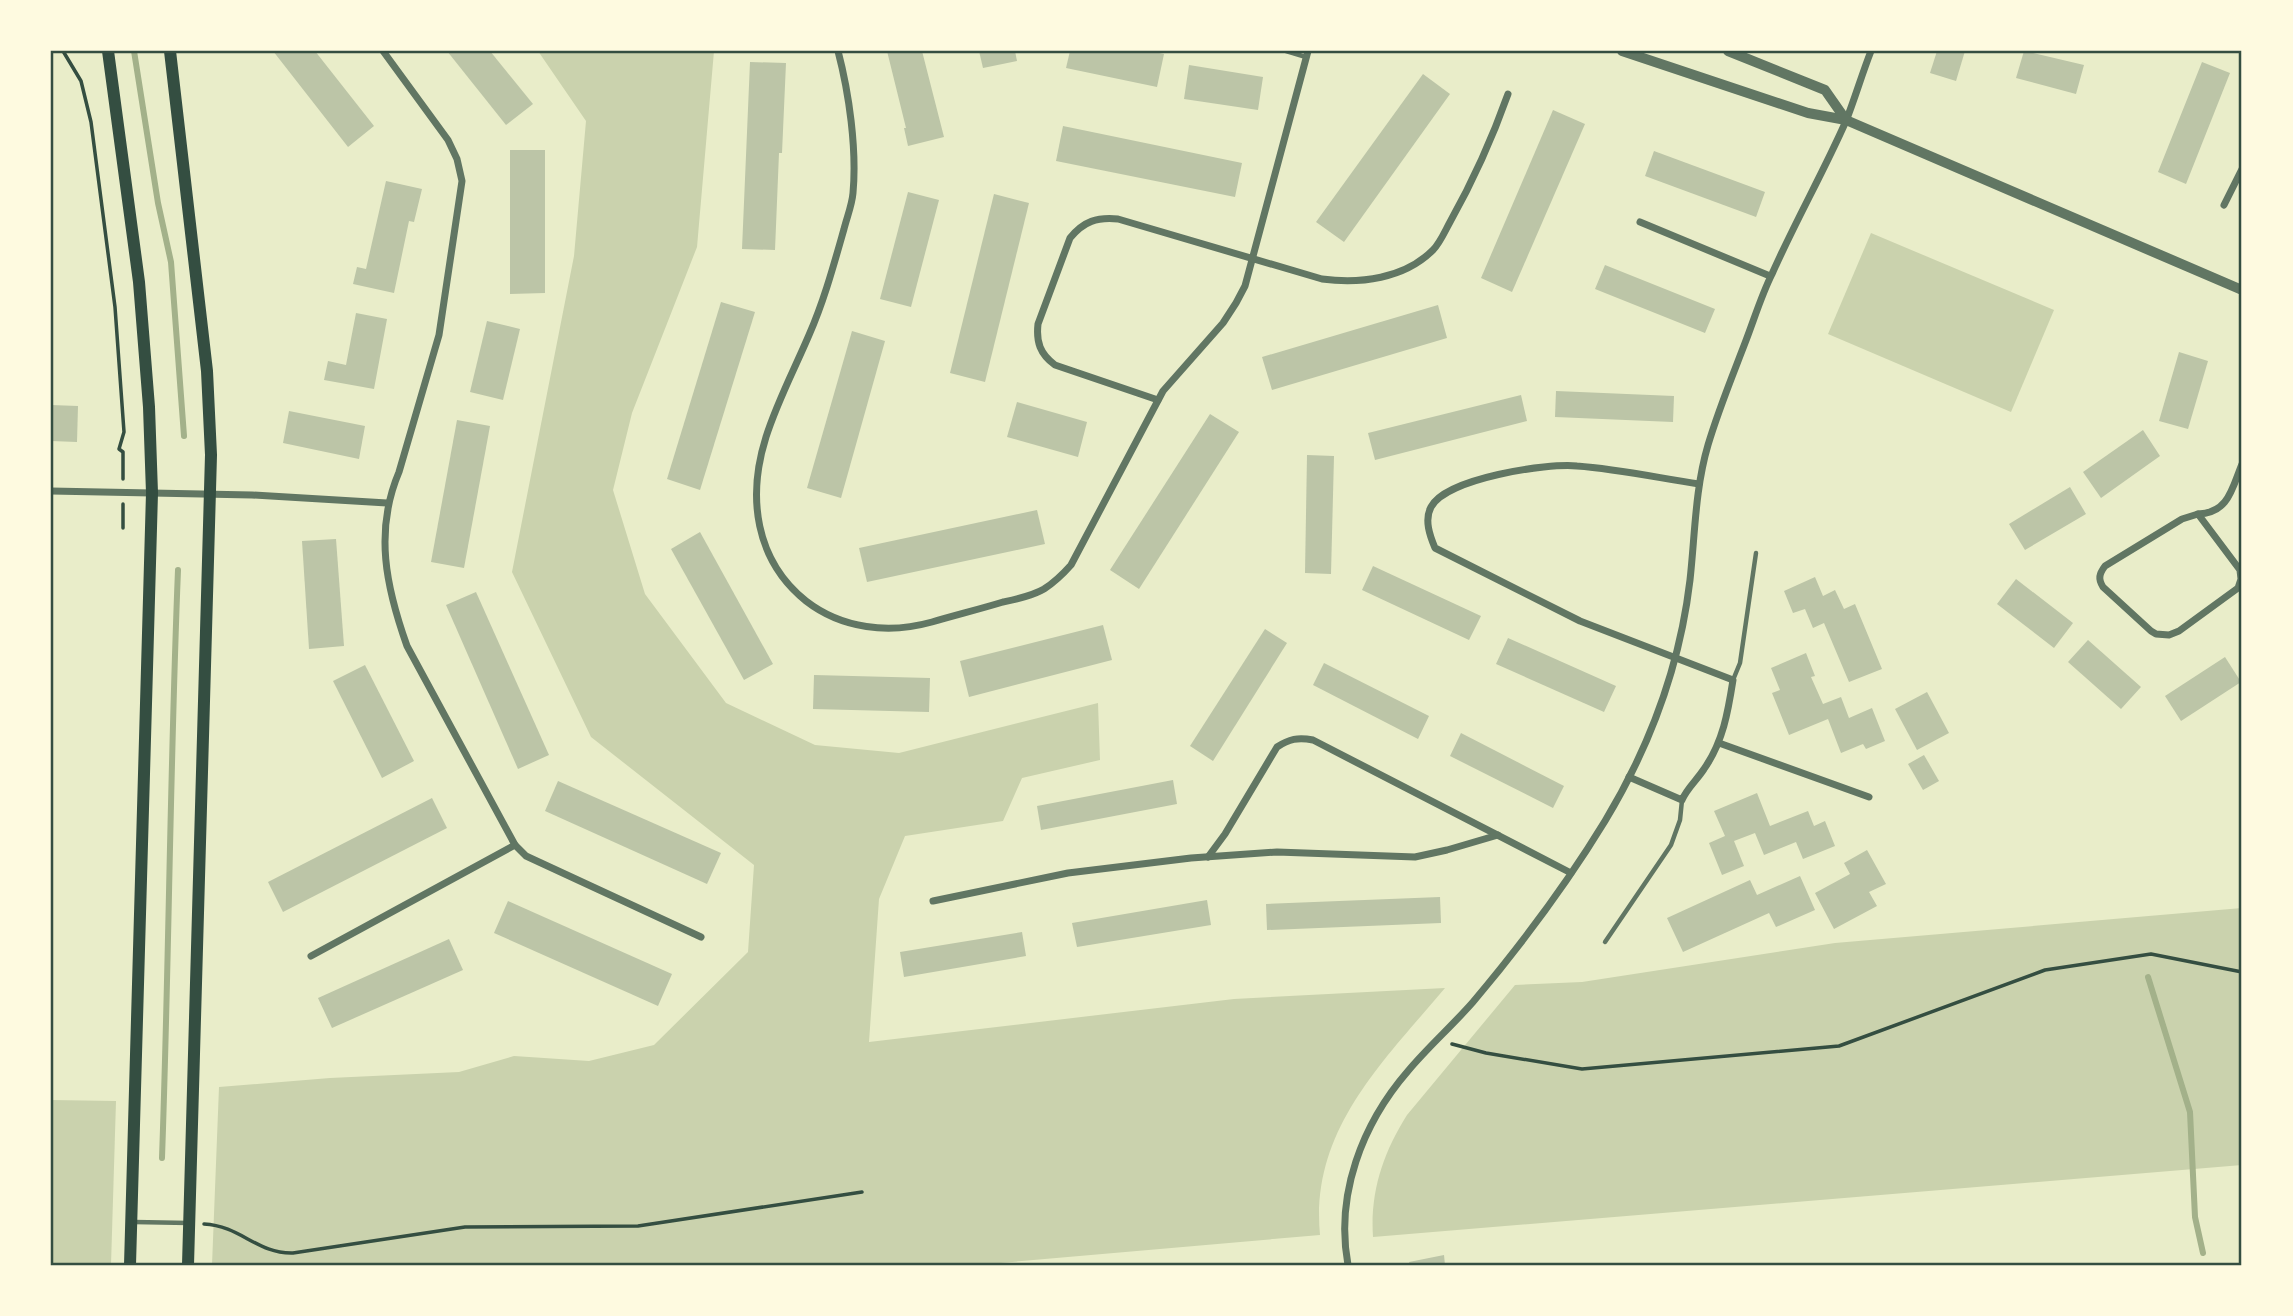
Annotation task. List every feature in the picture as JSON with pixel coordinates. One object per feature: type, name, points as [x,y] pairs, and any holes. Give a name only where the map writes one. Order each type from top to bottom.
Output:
[{"type":"main road","points":[[108,51],[139,282],[149,408],[152,494],[130,1265]]},
{"type":"main road","points":[[170,51],[207,371],[211,494],[188,1265]]},
{"type":"street","points":[[383,51],[448,140],[457,159],[462,181],[439,334],[399,472],[387,503],[384,526],[387,569],[395,611],[407,646],[515,845],[526,856],[701,937]]},
{"type":"street","points":[[838,51],[848,105],[853,154],[853,194],[819,307],[766,436],[759,466],[759,527],[765,549],[777,571],[808,603],[848,623],[896,629],[916,626],[1041,590],[1058,580],[1071,565],[1163,391],[1223,323],[1245,286],[1308,54]]},
{"type":"street","points":[[1622,51],[1808,113],[1846,120],[2242,290]]},
{"type":"street","points":[[1728,51],[1825,90],[1846,120]]},
{"type":"street","points":[[1348,1265],[1345,1219],[1349,1187],[1359,1150],[1377,1115],[1407,1072],[1472,1002],[1523,940],[1571,873],[1629,777],[1651,728],[1675,658],[1690,581],[1699,484],[1707,448],[1770,276],[1846,120],[1871,51]]},
{"type":"street","points":[[1158,400],[1055,366],[1040,349],[1038,324],[1070,238],[1079,227],[1088,221],[1102,218],[1118,219],[1322,279],[1346,282],[1393,274],[1434,249],[1463,200],[1508,94]]},
{"type":"street","points":[[2224,205],[2242,169]]},
{"type":"street","points":[[1640,222],[1770,276]]},
{"type":"street","points":[[2198,514],[2240,570],[2238,588],[2179,631],[2169,635],[2156,634],[2103,587],[2099,580],[2100,572],[2105,566],[2182,519],[2198,514],[2216,511],[2225,504],[2242,464]]},
{"type":"street","points":[[1629,777],[1682,800],[1719,743],[1727,718],[1733,680],[1580,621],[1435,548],[1428,520],[1431,505],[1452,489],[1503,473],[1543,467],[1575,465],[1699,484]]},
{"type":"street","points":[[51,491],[211,494],[387,503]]},
{"type":"street","points":[[1209,857],[1277,747],[1287,740],[1301,737],[1313,740],[1571,873]]},
{"type":"street","points":[[1719,743],[1869,797]]},
{"type":"street","points":[[933,901],[1068,873],[1209,857],[1277,852],[1415,857],[1498,835]]},
{"type":"street","points":[[310,956],[515,845]]},
{"type":"lane","points":[[1286,51],[1308,54]]},
{"type":"lane","points":[[1733,680],[1740,663],[1756,553]]},
{"type":"lane","points":[[1605,942],[1671,845],[1680,820],[1682,800]]},
{"type":"lane","points":[[132,1222],[189,1223]]},
{"type":"path","points":[[63,51],[81,81],[93,134],[115,306],[124,432],[119,449],[123,452]]},
{"type":"path","points":[[1438,1040],[1486,1053],[1582,1069],[1839,1046],[2045,970],[2151,954],[2242,972]]},
{"type":"path","points":[[189,1223],[227,1227],[262,1248],[293,1253],[465,1227],[630,1227],[862,1192]]},
{"type":"green space","points":[[538,51],[714,51],[697,247],[632,413],[613,490],[645,594],[726,703],[815,745],[899,753],[1098,703],[1100,760],[1022,778],[1003,821],[905,836],[879,899],[869,1042],[1234,999],[1445,988],[1376,1071],[1339,1130],[1327,1163],[1320,1197],[1320,1235],[977,1265],[212,1265],[219,1087],[459,1072],[514,1056],[589,1061],[654,1045],[748,952],[754,865],[591,737],[512,572],[574,256],[586,121]]},
{"type":"green space","points":[[1871,233],[2054,310],[2011,412],[1828,334]]},
{"type":"green space","points":[[2242,908],[2242,1165],[1373,1237],[1376,1189],[1385,1158],[1399,1129],[1407,1115],[1515,985],[1582,982],[1835,943]]},
{"type":"green space","points":[[51,1100],[116,1101],[111,1265],[51,1265]]},
{"type":"building","points":[[273,51],[315,51],[374,126],[348,147]]},
{"type":"building","points":[[447,51],[490,51],[533,104],[506,125]]},
{"type":"building","points":[[887,51],[922,51],[944,137],[908,146]]},
{"type":"building","points":[[979,51],[1015,51],[1017,61],[983,68]]},
{"type":"building","points":[[1070,51],[1150,51],[1164,54],[1157,87],[1066,68]]},
{"type":"building","points":[[1937,51],[1965,51],[1956,81],[1930,73]]},
{"type":"building","points":[[2024,51],[2084,65],[2076,94],[2016,78]]},
{"type":"building","points":[[750,62],[786,63],[775,250],[742,249]]},
{"type":"building","points":[[2202,62],[2230,73],[2186,184],[2158,172]]},
{"type":"building","points":[[1189,65],[1263,77],[1258,110],[1184,99]]},
{"type":"building","points":[[1423,74],[1450,94],[1344,242],[1316,222]]},
{"type":"building","points":[[1553,110],[1585,124],[1512,292],[1481,278]]},
{"type":"building","points":[[1063,126],[1242,163],[1235,197],[1056,161]]},
{"type":"building","points":[[510,150],[545,150],[545,293],[510,294]]},
{"type":"building","points":[[1654,151],[1765,192],[1756,217],[1645,176]]},
{"type":"building","points":[[386,181],[422,189],[414,222],[409,221],[394,293],[353,284],[357,267],[366,269]]},
{"type":"building","points":[[908,192],[939,200],[911,307],[880,299]]},
{"type":"building","points":[[994,194],[1029,203],[985,382],[950,373]]},
{"type":"building","points":[[1605,265],[1715,309],[1705,333],[1595,289]]},
{"type":"building","points":[[721,302],[755,312],[700,490],[667,479]]},
{"type":"building","points":[[1438,305],[1447,338],[1272,390],[1262,357]]},
{"type":"building","points":[[356,313],[387,319],[374,389],[324,380],[328,361],[346,365]]},
{"type":"building","points":[[487,321],[520,329],[503,400],[470,392]]},
{"type":"building","points":[[852,331],[885,341],[841,498],[807,488]]},
{"type":"building","points":[[2179,352],[2208,361],[2188,429],[2159,421]]},
{"type":"building","points":[[1556,391],[1674,396],[1673,422],[1555,417]]},
{"type":"building","points":[[1521,395],[1527,421],[1375,460],[1368,433]]},
{"type":"building","points":[[1017,402],[1087,422],[1078,457],[1007,437]]},
{"type":"building","points":[[51,405],[78,406],[77,442],[51,441]]},
{"type":"building","points":[[289,411],[365,426],[359,459],[283,443]]},
{"type":"building","points":[[1210,414],[1239,432],[1139,589],[1110,570]]},
{"type":"building","points":[[457,420],[490,426],[464,568],[431,562]]},
{"type":"building","points":[[2143,430],[2160,456],[2101,498],[2083,472]]},
{"type":"building","points":[[1307,455],[1334,456],[1331,574],[1305,573]]},
{"type":"building","points":[[2070,487],[2086,514],[2025,550],[2009,524]]},
{"type":"building","points":[[1037,510],[1045,544],[867,582],[859,548]]},
{"type":"building","points":[[700,532],[773,664],[744,680],[671,549]]},
{"type":"building","points":[[336,539],[344,646],[309,649],[302,541]]},
{"type":"building","points":[[1373,566],[1481,616],[1469,640],[1362,590]]},
{"type":"building","points":[[1815,577],[1823,596],[1835,590],[1844,609],[1855,604],[1882,669],[1849,682],[1824,623],[1813,628],[1805,609],[1793,613],[1784,591]]},
{"type":"building","points":[[2016,579],[2073,623],[2054,648],[1997,604]]},
{"type":"building","points":[[476,592],[549,755],[518,769],[446,605]]},
{"type":"building","points":[[1103,625],[1112,660],[969,697],[960,661]]},
{"type":"building","points":[[1265,629],[1287,643],[1213,761],[1190,746]]},
{"type":"building","points":[[1508,638],[1616,686],[1604,712],[1496,664]]},
{"type":"building","points":[[2088,640],[2141,687],[2121,709],[2068,662]]},
{"type":"building","points":[[1806,653],[1815,676],[1811,677],[1823,704],[1841,697],[1849,718],[1872,708],[1885,741],[1866,749],[1863,744],[1841,753],[1828,719],[1789,735],[1772,693],[1780,690],[1771,668]]},
{"type":"building","points":[[2225,657],[2241,682],[2181,721],[2165,696]]},
{"type":"building","points":[[1324,663],[1429,716],[1418,739],[1313,685]]},
{"type":"building","points":[[365,665],[414,761],[382,778],[333,681]]},
{"type":"building","points":[[814,675],[930,678],[929,712],[813,709]]},
{"type":"building","points":[[1927,692],[1949,733],[1917,750],[1895,709]]},
{"type":"building","points":[[1461,733],[1564,786],[1553,808],[1450,756]]},
{"type":"building","points":[[1924,755],[1939,781],[1923,790],[1908,764]]},
{"type":"building","points":[[1173,780],[1177,804],[1041,830],[1037,806]]},
{"type":"building","points":[[558,781],[721,853],[707,884],[545,811]]},
{"type":"building","points":[[1757,793],[1770,826],[1808,811],[1814,826],[1825,821],[1835,846],[1803,859],[1796,842],[1764,855],[1755,833],[1734,841],[1744,866],[1722,875],[1709,843],[1725,836],[1714,811]]},
{"type":"building","points":[[432,798],[447,828],[283,912],[268,882]]},
{"type":"building","points":[[1867,850],[1886,884],[1869,892],[1877,906],[1834,929],[1815,893],[1850,874],[1844,863]]},
{"type":"building","points":[[1800,876],[1815,910],[1776,927],[1769,913],[1683,952],[1667,918],[1750,880],[1757,895]]},
{"type":"building","points":[[1440,897],[1441,923],[1267,930],[1266,904]]},
{"type":"building","points":[[1207,900],[1211,925],[1077,947],[1072,923]]},
{"type":"building","points":[[508,901],[672,974],[658,1006],[494,933]]},
{"type":"building","points":[[1022,932],[1026,956],[904,977],[900,952]]},
{"type":"building","points":[[449,939],[463,970],[332,1028],[318,998]]},
{"type":"building","points":[[1444,1255],[1445,1265],[1410,1265],[1409,1262]]},
{"type":"waterway","points":[[134,51],[158,203],[171,262],[184,436]]},
{"type":"waterway","points":[[162,1158],[178,570]]},
{"type":"waterway","points":[[2148,977],[2190,1112],[2195,1217],[2203,1253]]}]
